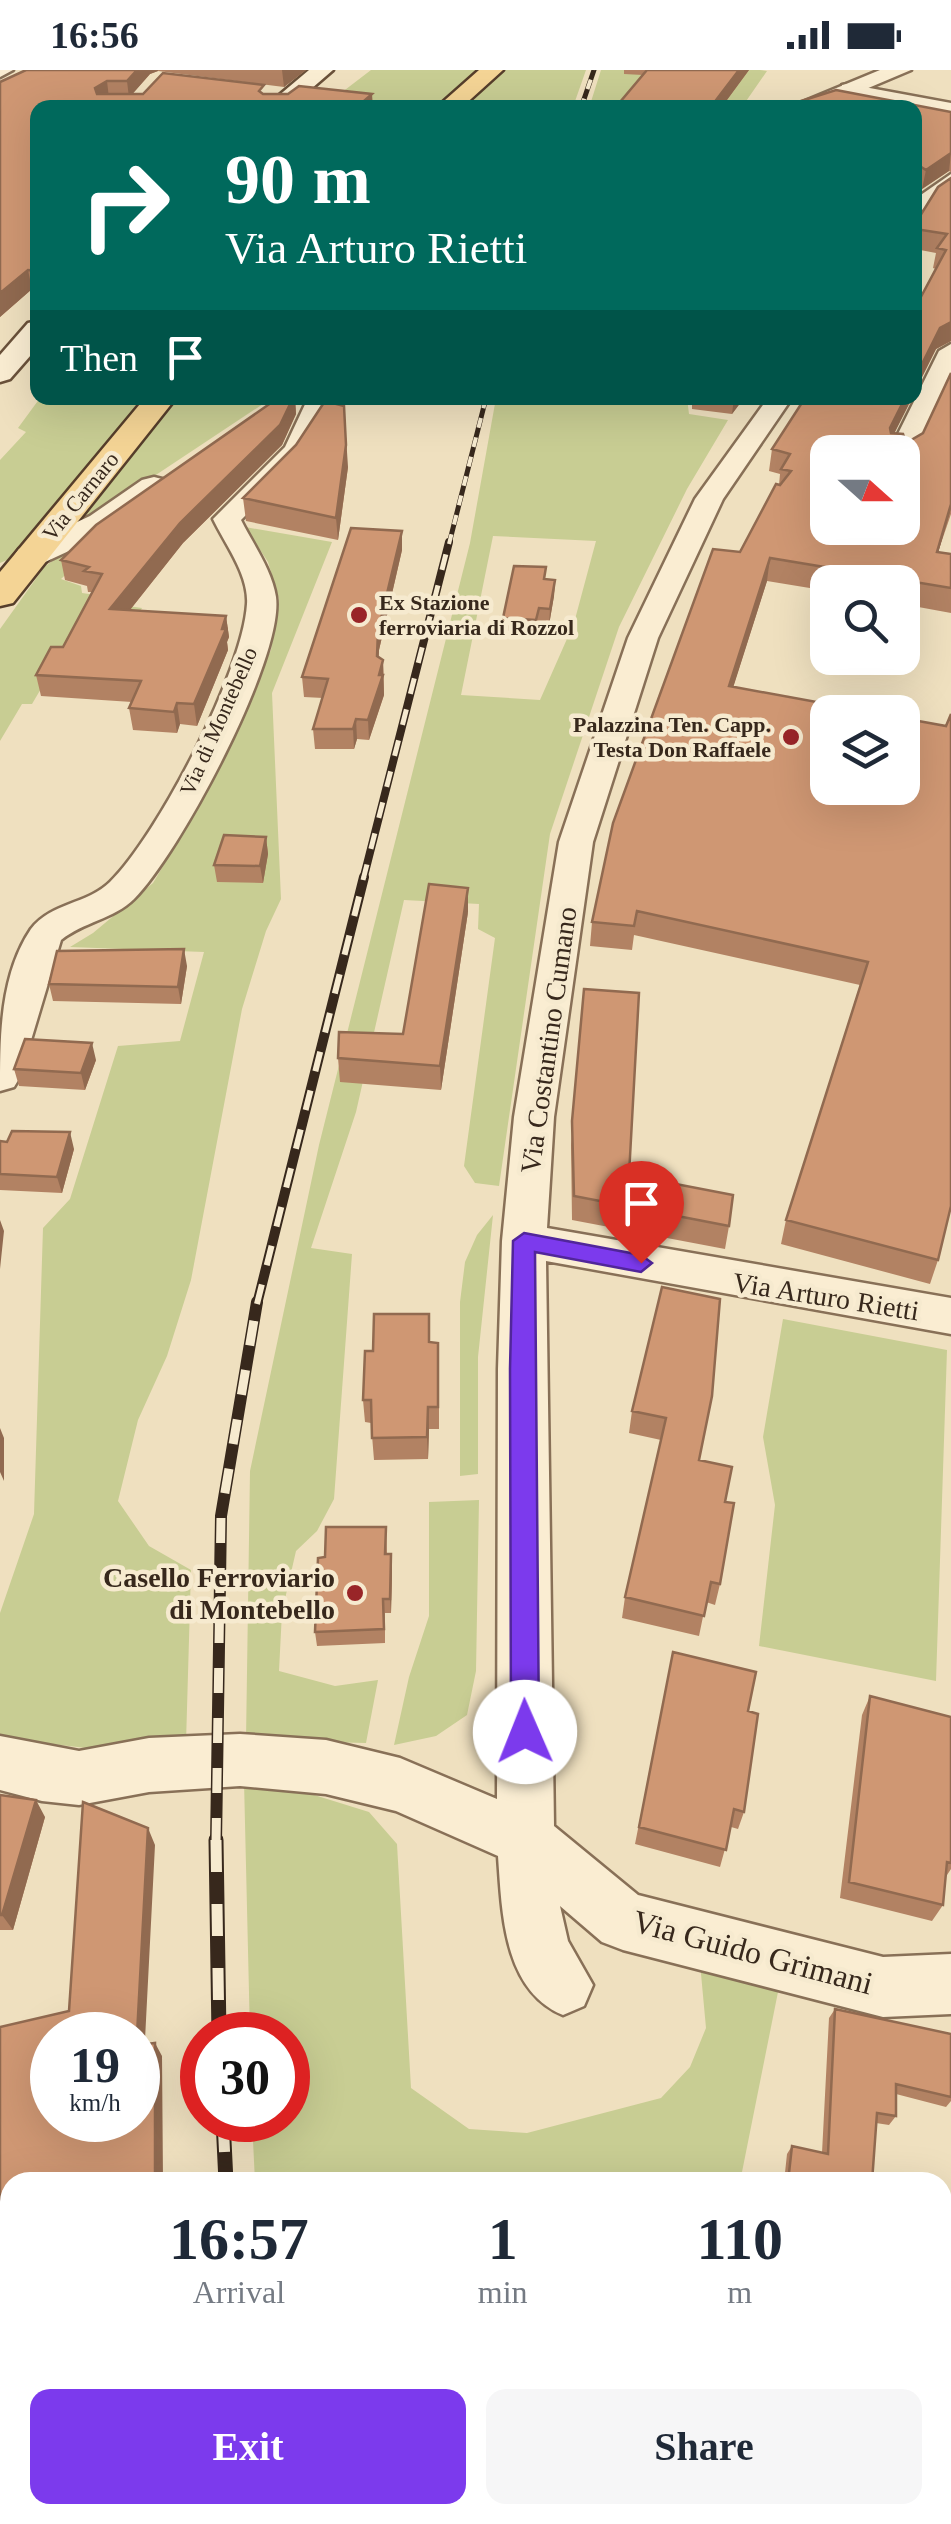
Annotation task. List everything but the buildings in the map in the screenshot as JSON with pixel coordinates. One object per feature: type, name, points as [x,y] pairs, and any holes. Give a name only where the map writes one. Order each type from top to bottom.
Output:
[{"type":"main road","points":[[456,100],[492,70]]},
{"type":"main road","name":"Via Carnaro","points":[[0,595],[16,563],[155,405]]},
{"type":"street","points":[[275,99],[322,70]]},
{"type":"street","points":[[820,100],[900,70]]},
{"type":"street","points":[[0,90],[32,77]]},
{"type":"street","points":[[841,92],[868,100]]},
{"type":"street","points":[[841,92],[893,100]]},
{"type":"street","points":[[922,105],[951,109]]},
{"type":"street","points":[[922,112],[951,118]]},
{"type":"street","points":[[922,211],[951,180]]},
{"type":"street","points":[[0,373],[30,338]]},
{"type":"street","points":[[914,435],[940,396],[951,350]]},
{"type":"street","name":"Via di Montebello","points":[[0,1077],[28,992],[36,951],[48,932],[119,894],[195,781],[247,663],[263,597],[226,518],[294,452],[306,436],[317,405]]},
{"type":"street","name":"Via Costantino Cumano","points":[[564,1985],[543,1957],[537,1939],[526,1839],[522,1369],[524,1241],[534,1116],[576,842],[643,638],[710,499],[775,405]]},
{"type":"street","points":[[16,563],[102,523],[185,466]]},
{"type":"street","name":"Via Arturo Rietti","points":[[524,1241],[951,1316]]},
{"type":"street","name":"Via Guido Grimani","points":[[0,1763],[79,1778],[149,1765],[240,1760],[326,1767],[400,1785],[526,1839],[623,1921],[883,1988],[951,1984]]},
{"type":"green space","points":[[371,70],[479,70],[444,100],[332,100]]},
{"type":"green space","points":[[505,70],[586,70],[575,100],[470,100]]},
{"type":"green space","points":[[601,70],[767,71],[747,100],[592,100]]},
{"type":"green space","points":[[35,405],[139,405],[21,554],[0,563],[0,460],[26,432],[18,428]]},
{"type":"green space","points":[[172,405],[261,405],[76,528]]},
{"type":"green space","points":[[495,405],[688,405],[689,414],[728,420],[687,489],[619,627],[550,834],[499,1186],[475,1183],[464,1166],[495,938],[478,929],[479,904],[404,900],[356,1112],[311,1248],[352,1254],[334,1499],[317,1531],[296,1551],[282,1612],[279,1671],[335,1686],[378,1680],[366,1743],[246,1740],[250,1471],[319,1145],[470,543]],"holes":[[[493,536],[596,541],[574,623],[540,700],[461,695]]]},
{"type":"green space","points":[[134,509],[61,579],[81,586],[82,593],[103,596],[100,602],[142,608],[133,624],[82,619],[32,704],[22,704],[0,741],[0,629],[45,566]]},
{"type":"green space","points":[[245,527],[332,542],[272,693],[281,899],[266,931],[242,1009],[191,1280],[167,1356],[138,1420],[118,1501],[149,1546],[191,1570],[186,1743],[86,1748],[0,1738],[0,1613],[34,1514],[43,1228],[70,1199],[118,1046],[180,1041],[204,952],[70,947],[153,883],[194,814],[271,650],[279,599],[268,562]]},
{"type":"green space","points":[[493,1215],[478,1357],[478,1474],[460,1476],[460,1302],[465,1262],[477,1235]]},
{"type":"green space","points":[[783,1319],[947,1350],[936,1681],[759,1646],[775,1505],[763,1437]]},
{"type":"green space","points":[[479,1500],[476,1671],[467,1715],[436,1736],[394,1745],[409,1677],[429,1616],[429,1502]]},
{"type":"green space","points":[[244,1781],[295,1789],[369,1812],[397,1844],[411,2088],[469,2129],[527,2133],[661,2098],[690,2067],[706,2028],[700,1963],[778,1992],[742,2172],[255,2172],[253,2142],[310,2142],[310,2012],[249,2012]]},
{"type":"railway","points":[[584,100],[594,70]]},
{"type":"railway","points":[[449,544],[484,405]]},
{"type":"railway","points":[[363,880],[449,542]]},
{"type":"railway","points":[[257,1304],[364,877]]},
{"type":"railway","points":[[216,1841],[221,1516],[257,1302]]},
{"type":"railway","points":[[216,1841],[219,2012]]},
{"type":"railway","points":[[224,2142],[226,2172]]},
{"type":"place","name":"Ex Stazione ferroviaria di Rozzol","points":[[359,615]]},
{"type":"place","name":"Palazzina Ten. Capp. Testa Don Raffaele","points":[[791,737]]},
{"type":"place","name":"Casello Ferroviario di Montebello","points":[[355,1593]]},
{"type":"route","points":[[525,1732],[524,1241],[641,1263]]}]
